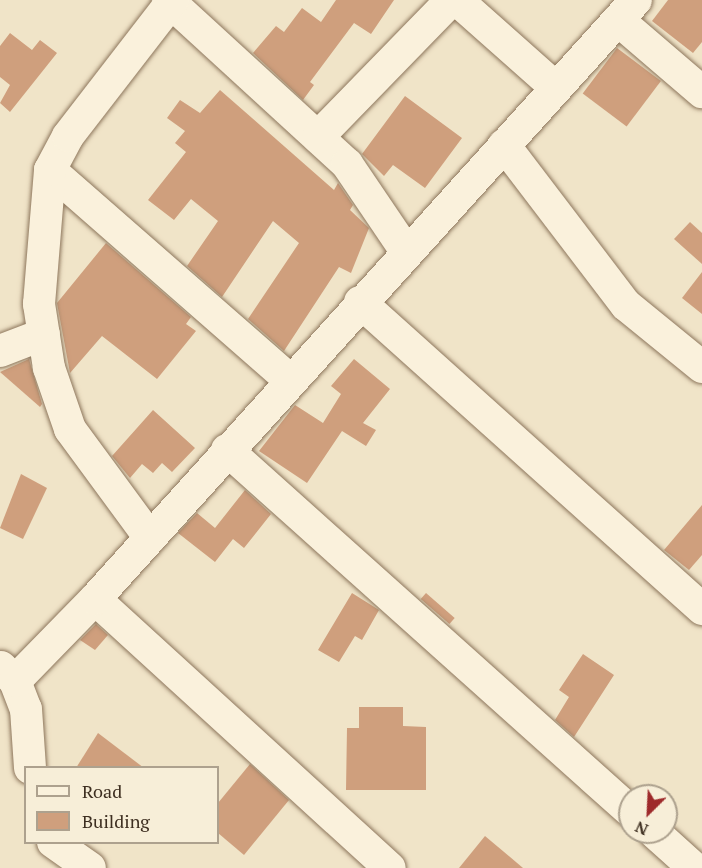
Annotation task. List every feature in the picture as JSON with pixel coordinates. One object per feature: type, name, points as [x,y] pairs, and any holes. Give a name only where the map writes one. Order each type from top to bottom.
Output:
[{"type":"street","points":[[318,137],[451,0]]},
{"type":"street","points":[[457,0],[556,88]]},
{"type":"street","points":[[150,538],[70,429],[49,368],[39,304],[50,170],[68,136],[170,1],[347,164],[406,251]]},
{"type":"street","points":[[30,766],[26,709],[7,673],[95,599],[406,251],[627,10],[702,92]]},
{"type":"street","points":[[504,145],[626,305],[702,367]]},
{"type":"street","points":[[50,170],[290,380]]},
{"type":"street","points":[[360,302],[702,609]]},
{"type":"street","points":[[0,351],[44,334]]},
{"type":"street","points":[[227,450],[618,800]]},
{"type":"street","points":[[95,599],[390,868]]},
{"type":"street","points":[[54,844],[90,868]]},
{"type":"street","points":[[667,844],[694,868]]},
{"type":"building","points":[[336,0],[394,0],[371,34],[354,23],[310,82],[314,85],[303,100],[253,53],[276,26],[284,32],[302,8],[321,22]]},
{"type":"building","points":[[668,0],[702,0],[702,42],[693,53],[652,21]]},
{"type":"building","points":[[10,33],[32,50],[40,40],[57,53],[10,112],[0,103],[10,85],[0,77],[0,46]]},
{"type":"building","points":[[617,48],[661,81],[627,127],[583,94]]},
{"type":"building","points":[[220,90],[334,190],[338,183],[353,205],[350,210],[369,228],[351,273],[339,267],[284,351],[248,319],[299,243],[273,221],[222,297],[187,266],[218,221],[191,199],[174,220],[148,200],[186,152],[175,143],[185,131],[167,118],[180,100],[200,113]]},
{"type":"building","points":[[405,96],[462,138],[425,188],[393,165],[384,176],[362,154]]},
{"type":"building","points":[[690,222],[702,233],[702,264],[674,239]]},
{"type":"building","points":[[106,243],[191,317],[186,324],[196,331],[157,379],[102,336],[70,373],[57,303]]},
{"type":"building","points":[[702,272],[702,314],[682,298]]},
{"type":"building","points":[[29,359],[42,404],[40,407],[0,372]]},
{"type":"building","points":[[354,359],[390,389],[363,423],[376,430],[366,446],[342,431],[307,483],[259,451],[295,405],[323,423],[341,394],[331,386]]},
{"type":"building","points":[[153,410],[195,448],[172,472],[162,463],[153,473],[142,464],[130,478],[112,456]]},
{"type":"building","points":[[21,474],[47,488],[23,539],[0,528]]},
{"type":"building","points":[[245,490],[271,514],[244,548],[233,539],[215,562],[178,533],[197,513],[215,528]]},
{"type":"building","points":[[702,505],[702,555],[689,570],[664,550]]},
{"type":"building","points":[[352,593],[379,610],[362,640],[355,636],[339,662],[318,650]]},
{"type":"building","points":[[426,593],[455,618],[449,624],[421,599]]},
{"type":"building","points":[[96,624],[108,635],[95,650],[80,640]]},
{"type":"building","points":[[583,654],[614,675],[574,737],[555,720],[569,697],[559,690]]},
{"type":"building","points":[[359,707],[403,707],[403,726],[426,727],[426,790],[346,790],[347,728],[359,728]]},
{"type":"building","points":[[98,733],[141,766],[77,766]]},
{"type":"building","points":[[250,764],[289,800],[244,855],[219,834],[219,802]]},
{"type":"building","points":[[485,836],[523,868],[459,868]]}]
